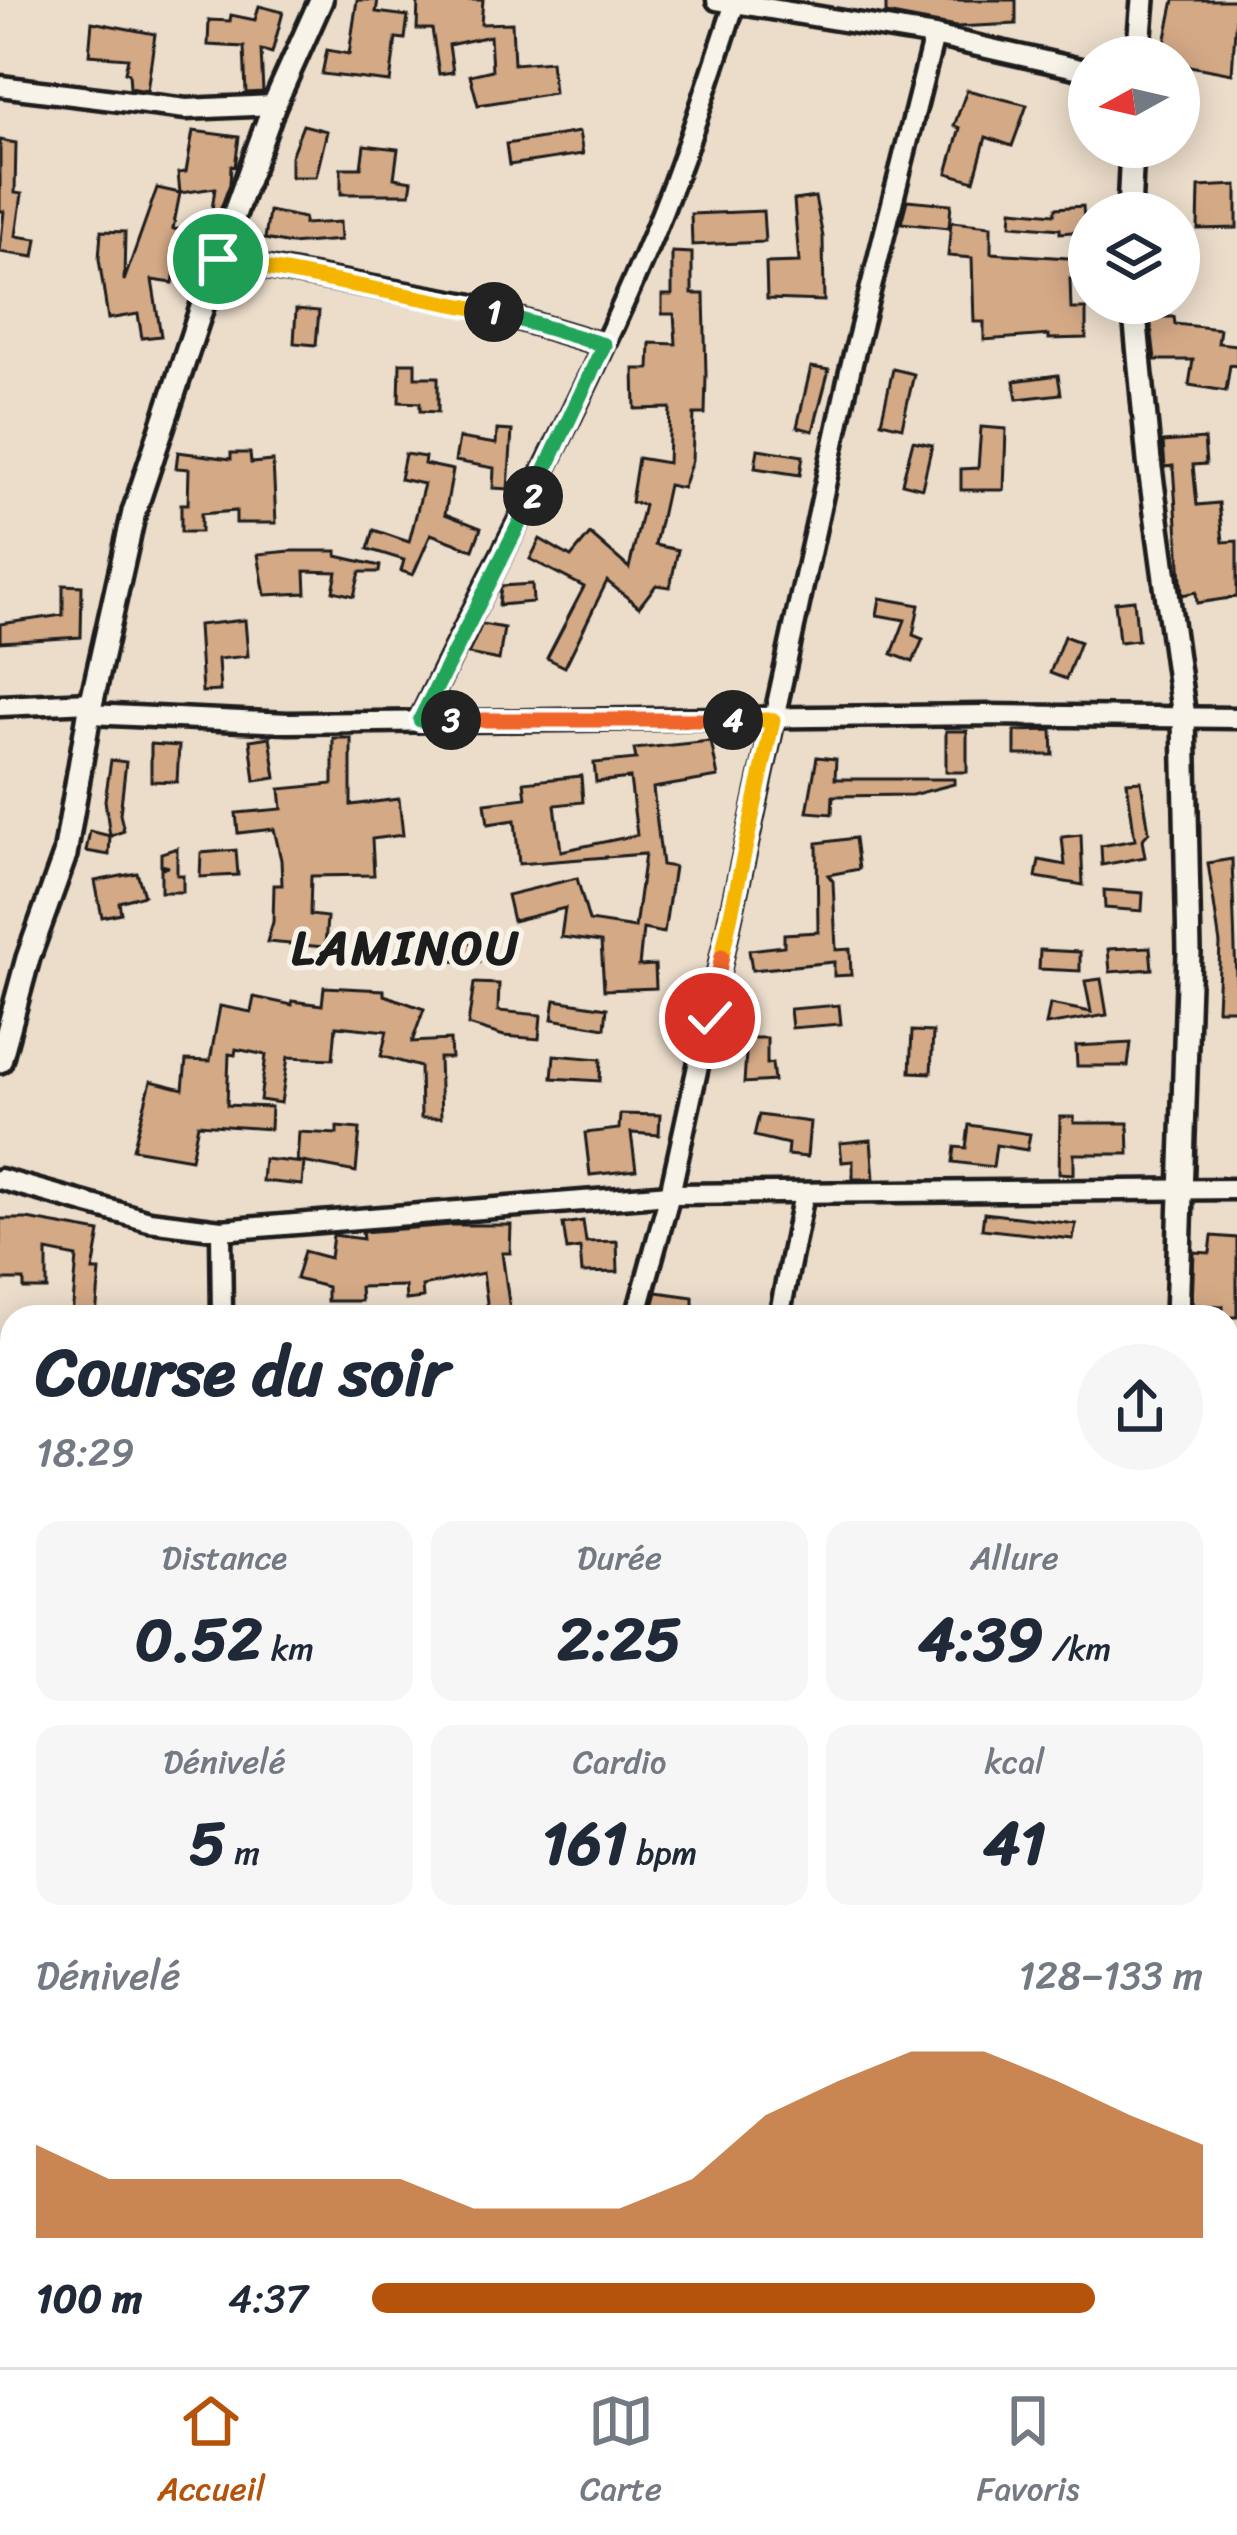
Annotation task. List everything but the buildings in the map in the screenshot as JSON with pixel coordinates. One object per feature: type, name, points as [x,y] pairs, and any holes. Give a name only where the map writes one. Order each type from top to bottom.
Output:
[{"type":"street","points":[[0,1061],[6,1013],[64,855],[90,708],[134,512],[274,105],[321,0]]},
{"type":"street","points":[[1140,36],[1143,0]]},
{"type":"street","points":[[420,720],[604,345],[677,176],[726,2],[934,36],[1068,66]]},
{"type":"street","points":[[639,1305],[670,1194],[850,371],[934,36]]},
{"type":"street","points":[[0,86],[186,109],[274,105]]},
{"type":"street","points":[[218,259],[468,304],[604,345]]},
{"type":"street","points":[[1136,324],[1148,461],[1184,717],[1189,952],[1178,1305]]},
{"type":"street","points":[[0,706],[288,723],[986,715],[1237,718]]},
{"type":"street","points":[[0,1179],[149,1220],[220,1230],[670,1194],[1237,1189]]},
{"type":"street","points":[[781,1305],[804,1194]]},
{"type":"street","points":[[220,1230],[222,1305]]},
{"type":"district","name":"LAMINOU","points":[[406,947]]},
{"type":"route","points":[[218,259],[468,304],[604,345],[420,720],[773,720],[710,1018]]}]
